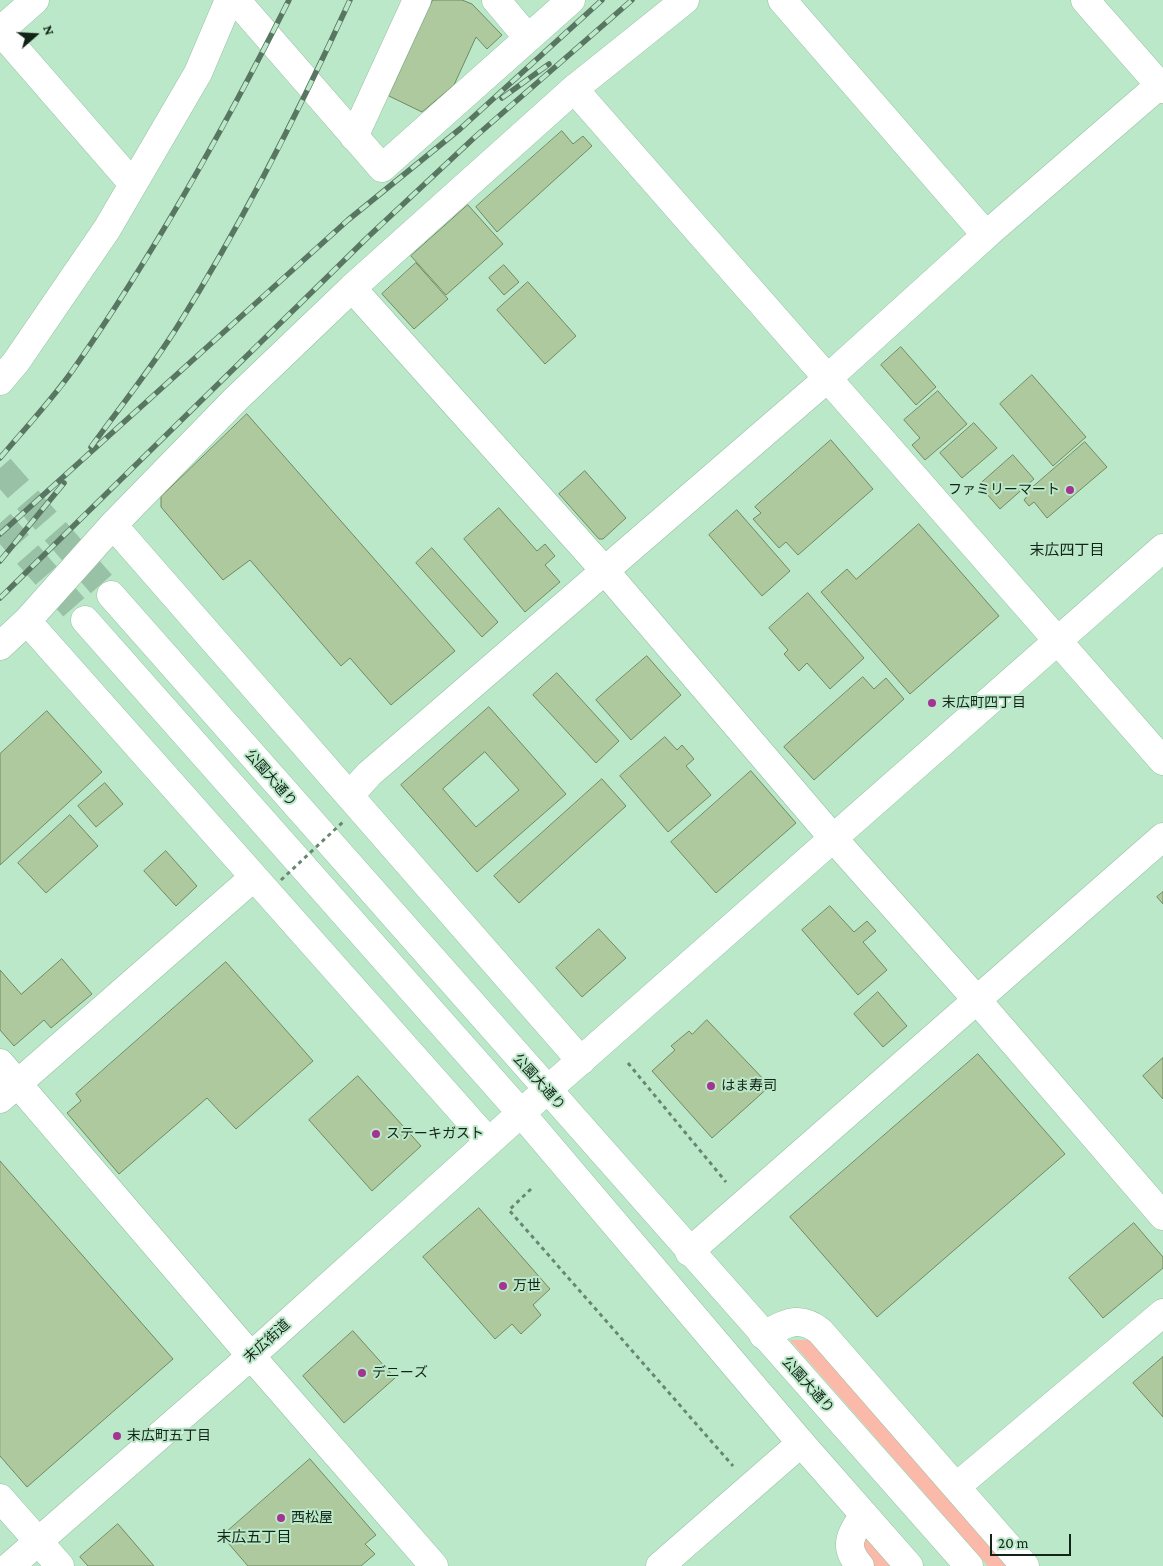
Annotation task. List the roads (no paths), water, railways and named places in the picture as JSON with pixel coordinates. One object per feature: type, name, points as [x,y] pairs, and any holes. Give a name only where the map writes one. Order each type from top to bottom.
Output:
[{"type":"street","points":[[35,0],[0,31],[133,184]]},
{"type":"street","points":[[0,381],[16,362],[108,229],[198,73],[228,0]]},
{"type":"street","points":[[236,0],[382,168],[571,0]]},
{"type":"street","points":[[354,136],[417,0]]},
{"type":"street","points":[[496,0],[528,38]]},
{"type":"street","points":[[0,646],[27,621],[113,525],[236,399],[352,288],[574,89],[685,0]]},
{"type":"street","points":[[782,0],[986,235]]},
{"type":"street","points":[[347,807],[369,774],[828,378],[986,235],[1162,85],[1085,0]]},
{"type":"street","points":[[574,89],[1163,761]]},
{"type":"street","points":[[352,288],[605,571],[833,838],[977,1000],[1163,1216]]},
{"type":"street","points":[[113,525],[347,807],[581,1061]]},
{"type":"street","name":"末広街道","points":[[10,1566],[251,1356],[521,1113],[1163,548]]},
{"type":"street","name":"公園大通り","points":[[111,595],[547,1092],[969,1566]]},
{"type":"street","points":[[85,620],[521,1113],[800,1444],[909,1566]]},
{"type":"street","points":[[27,621],[489,1142]]},
{"type":"street","points":[[689,1252],[1163,837]]},
{"type":"street","points":[[9,1091],[254,877]]},
{"type":"street","points":[[0,1063],[9,1091],[251,1356],[434,1566]]},
{"type":"street","points":[[957,1486],[1163,1313]]},
{"type":"street","points":[[763,1334],[790,1322],[800,1321],[811,1324],[820,1331],[1025,1566]]},
{"type":"street","points":[[660,1566],[800,1444]]},
{"type":"street","points":[[0,1498],[60,1566]]},
{"type":"street","points":[[860,1566],[852,1554],[850,1535],[864,1515]]},
{"type":"tunnel","points":[[0,468],[111,595]]},
{"type":"tunnel","points":[[0,523],[85,620]]},
{"type":"railway","points":[[0,458],[68,376],[135,276],[215,140],[289,0]]},
{"type":"railway","points":[[91,447],[148,371],[203,285],[291,124],[350,0]]},
{"type":"railway","points":[[0,534],[348,220],[460,129],[602,0]]},
{"type":"railway","points":[[0,598],[369,236],[475,137],[632,0]]},
{"type":"railway","points":[[502,98],[549,64]]},
{"type":"railway","points":[[0,561],[64,483]]},
{"type":"place","name":"ファミリーマート","points":[[1070,490]]},
{"type":"place","name":"末広町四丁目","points":[[932,703]]},
{"type":"place","name":"はま寿司","points":[[711,1086]]},
{"type":"place","name":"ステーキガスト","points":[[376,1134]]},
{"type":"place","name":"万世","points":[[503,1286]]},
{"type":"place","name":"デニーズ","points":[[362,1373]]},
{"type":"place","name":"末広町五丁目","points":[[117,1436]]},
{"type":"place","name":"西松屋","points":[[281,1518]]},
{"type":"district","name":"末広四丁目","points":[[1067,550]]},
{"type":"district","name":"末広五丁目","points":[[254,1537]]}]
